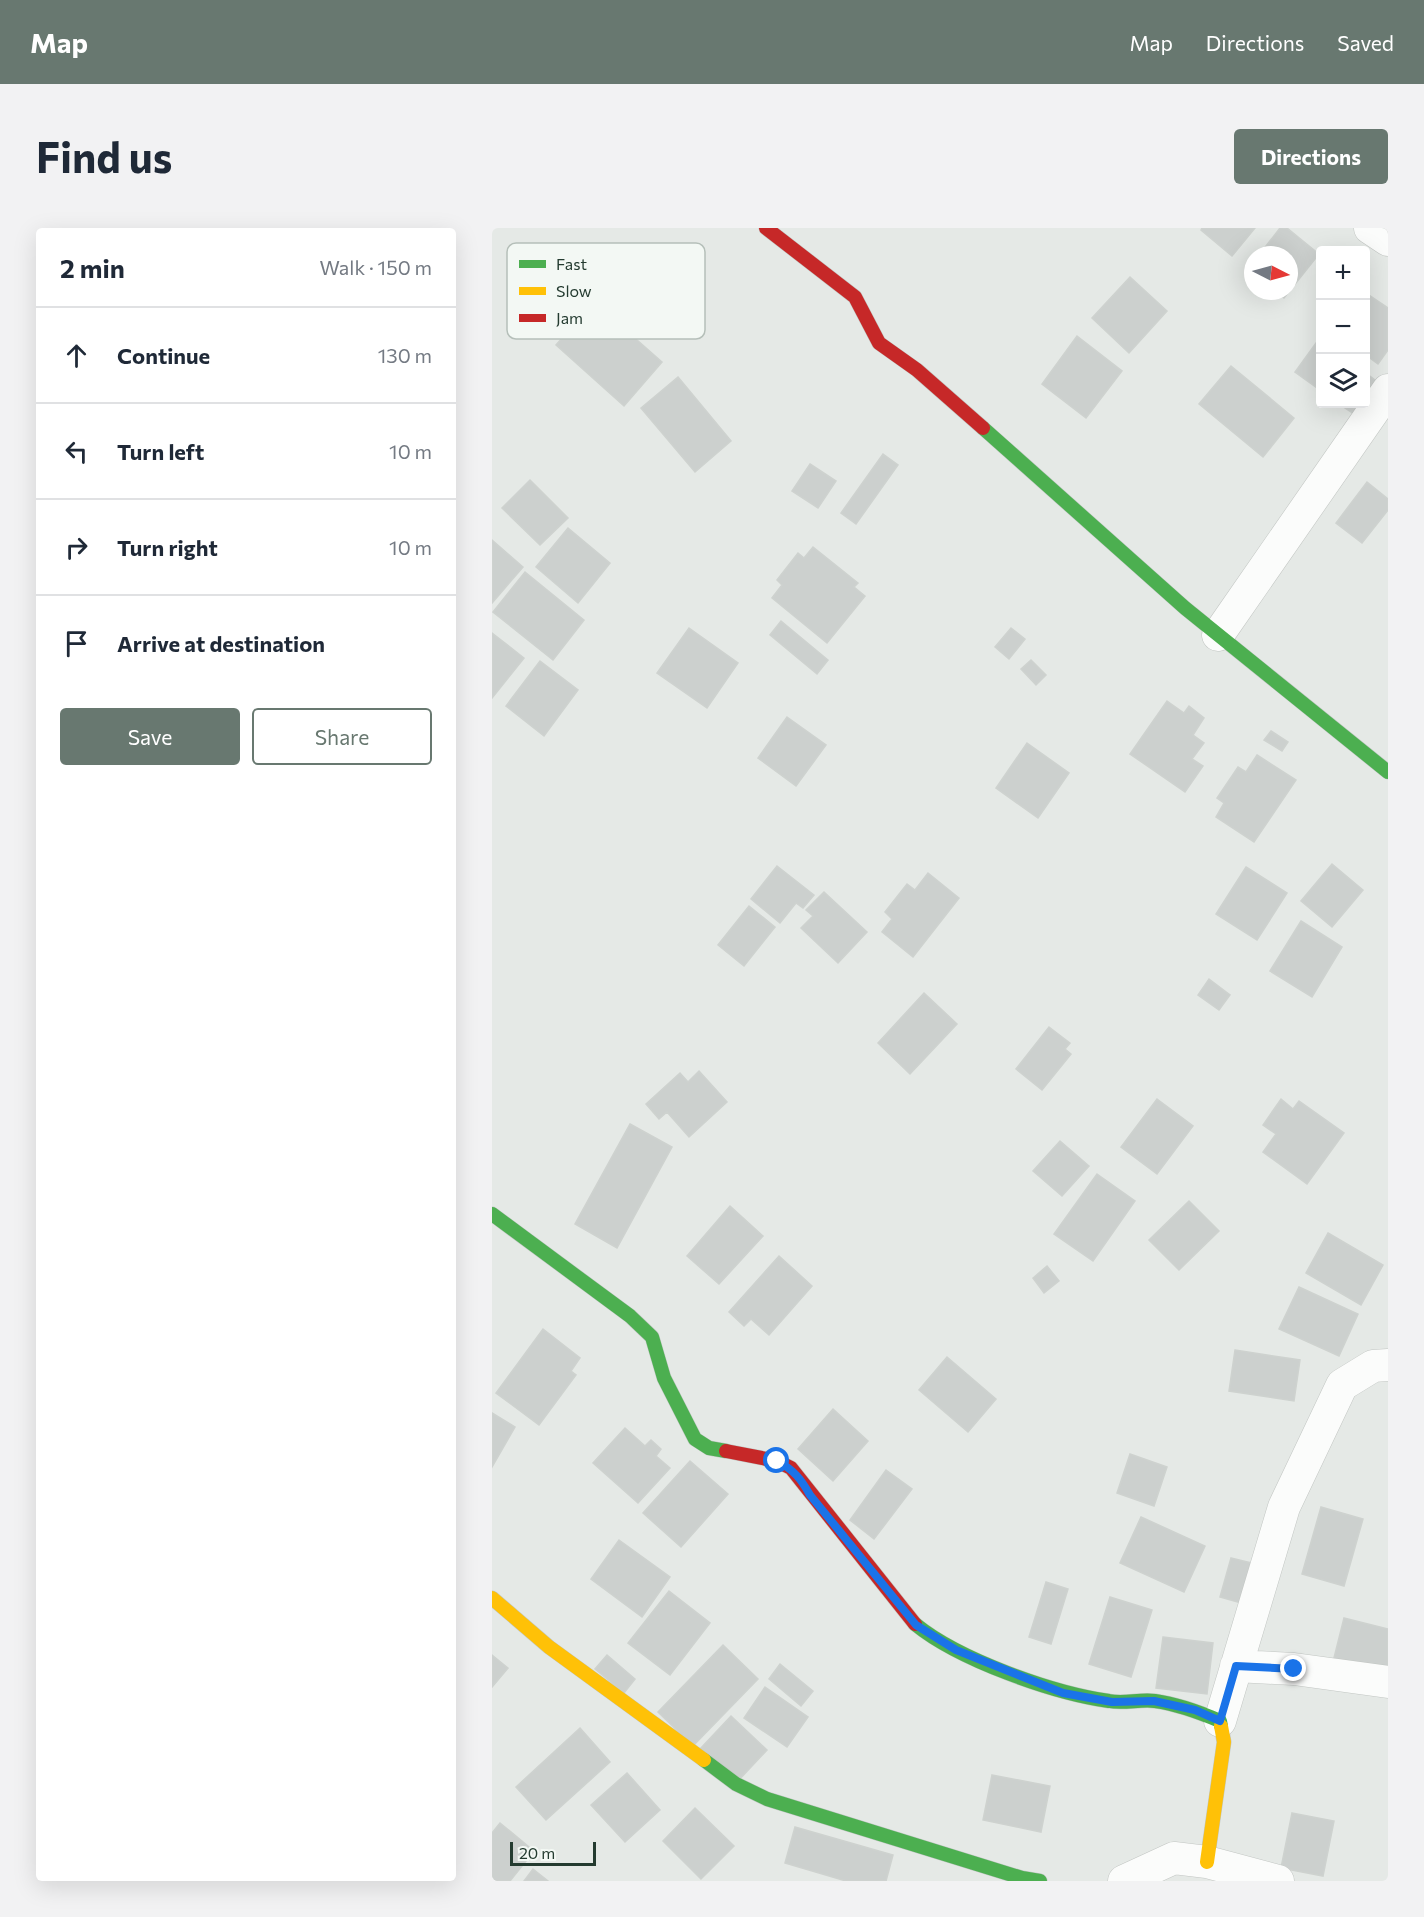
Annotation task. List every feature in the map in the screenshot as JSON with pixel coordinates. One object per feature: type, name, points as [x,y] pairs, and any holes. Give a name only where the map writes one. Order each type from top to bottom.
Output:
[{"type":"street","points":[[766,228],[855,297],[879,343],[918,370],[1218,635],[1388,772]]},
{"type":"street","points":[[1370,228],[1388,240]]},
{"type":"street","points":[[1218,635],[1388,390]]},
{"type":"street","points":[[492,1214],[630,1316],[652,1337],[664,1378],[695,1439],[709,1448],[777,1461],[791,1468],[916,1625],[956,1650],[1063,1693],[1112,1702],[1154,1701],[1195,1710],[1220,1721]]},
{"type":"street","points":[[1207,1862],[1224,1742],[1220,1721],[1284,1507],[1342,1385],[1373,1366],[1388,1365]]},
{"type":"street","points":[[492,1598],[549,1647],[736,1784],[767,1799],[1022,1879],[1029,1877],[1040,1881]]},
{"type":"street","points":[[1236,1666],[1294,1669],[1388,1682]]},
{"type":"street","points":[[1124,1881],[1174,1858],[1207,1862],[1278,1881]]},
{"type":"building","points":[[1202,228],[1255,228],[1232,256],[1201,230]]},
{"type":"building","points":[[1280,228],[1287,228],[1316,252],[1316,258],[1298,280],[1298,246],[1266,246]]},
{"type":"building","points":[[1130,277],[1167,311],[1129,353],[1092,318]]},
{"type":"building","points":[[1370,296],[1388,308],[1388,350],[1378,364],[1370,358]]},
{"type":"building","points":[[1077,336],[1122,371],[1086,418],[1042,384]]},
{"type":"building","points":[[561,339],[636,339],[662,362],[624,406],[556,345]]},
{"type":"building","points":[[1316,343],[1316,387],[1295,372]]},
{"type":"building","points":[[1231,366],[1294,418],[1263,457],[1199,404]]},
{"type":"building","points":[[1370,376],[1380,384],[1370,398]]},
{"type":"building","points":[[678,377],[731,441],[695,472],[641,408]]},
{"type":"building","points":[[1345,408],[1363,408],[1357,416]]},
{"type":"building","points":[[883,454],[898,465],[856,524],[841,513]]},
{"type":"building","points":[[810,464],[836,481],[818,508],[792,491]]},
{"type":"building","points":[[530,480],[568,518],[540,545],[502,508]]},
{"type":"building","points":[[1367,482],[1388,499],[1388,510],[1362,543],[1336,523]]},
{"type":"building","points":[[568,528],[610,563],[578,603],[536,567]]},
{"type":"building","points":[[492,540],[523,567],[492,603]]},
{"type":"building","points":[[813,547],[858,583],[854,587],[865,596],[827,643],[772,598],[782,585],[777,580],[798,553],[804,558]]},
{"type":"building","points":[[525,572],[584,620],[553,660],[493,612]]},
{"type":"building","points":[[781,621],[828,660],[817,674],[770,635]]},
{"type":"building","points":[[689,628],[738,663],[707,708],[657,673]]},
{"type":"building","points":[[1011,628],[1025,639],[1009,659],[995,647]]},
{"type":"building","points":[[492,633],[524,658],[492,698]]},
{"type":"building","points":[[1031,660],[1046,675],[1036,685],[1021,669]]},
{"type":"building","points":[[540,661],[578,690],[544,736],[506,706]]},
{"type":"building","points":[[1167,701],[1184,713],[1189,706],[1204,718],[1193,735],[1204,743],[1192,759],[1203,766],[1185,792],[1130,754]]},
{"type":"building","points":[[787,717],[826,745],[796,786],[758,758]]},
{"type":"building","points":[[1271,731],[1288,742],[1282,751],[1264,740]]},
{"type":"building","points":[[1027,743],[1069,773],[1038,818],[996,788]]},
{"type":"building","points":[[1257,755],[1296,780],[1254,842],[1216,817],[1224,803],[1217,798],[1238,767],[1246,772]]},
{"type":"building","points":[[1332,864],[1363,890],[1332,927],[1301,901]]},
{"type":"building","points":[[777,866],[814,895],[803,908],[796,903],[780,923],[751,899]]},
{"type":"building","points":[[1246,867],[1287,893],[1257,940],[1216,914]]},
{"type":"building","points":[[928,873],[959,898],[913,957],[882,932],[892,919],[885,912],[907,884],[915,890]]},
{"type":"building","points":[[824,892],[867,932],[838,963],[801,928],[813,916],[806,910]]},
{"type":"building","points":[[749,906],[775,927],[744,966],[718,945]]},
{"type":"building","points":[[1301,921],[1342,947],[1312,997],[1270,971]]},
{"type":"building","points":[[1209,979],[1230,995],[1219,1010],[1198,995]]},
{"type":"building","points":[[924,993],[957,1024],[910,1074],[878,1043]]},
{"type":"building","points":[[1049,1027],[1070,1043],[1065,1049],[1071,1054],[1042,1090],[1016,1069]]},
{"type":"building","points":[[699,1071],[727,1102],[689,1137],[667,1112],[659,1119],[646,1104],[680,1073],[688,1082]]},
{"type":"building","points":[[1157,1099],[1193,1126],[1157,1174],[1121,1147]]},
{"type":"building","points":[[1281,1099],[1293,1109],[1299,1101],[1344,1133],[1307,1184],[1263,1152],[1276,1134],[1263,1125]]},
{"type":"building","points":[[630,1124],[672,1147],[617,1248],[575,1224]]},
{"type":"building","points":[[1060,1141],[1089,1166],[1062,1196],[1033,1171]]},
{"type":"building","points":[[1097,1174],[1135,1201],[1093,1261],[1054,1234]]},
{"type":"building","points":[[1189,1201],[1219,1231],[1179,1270],[1149,1240]]},
{"type":"building","points":[[730,1206],[763,1236],[719,1284],[687,1256]]},
{"type":"building","points":[[1328,1233],[1383,1265],[1361,1305],[1306,1273]]},
{"type":"building","points":[[779,1256],[812,1286],[769,1335],[751,1319],[744,1326],[729,1312]]},
{"type":"building","points":[[1047,1266],[1059,1281],[1044,1293],[1033,1278]]},
{"type":"building","points":[[1299,1287],[1358,1314],[1339,1356],[1279,1329]]},
{"type":"building","points":[[543,1329],[580,1358],[571,1371],[576,1375],[539,1425],[496,1393]]},
{"type":"building","points":[[1235,1350],[1300,1360],[1294,1401],[1229,1391]]},
{"type":"building","points":[[947,1357],[996,1399],[968,1432],[919,1390]]},
{"type":"building","points":[[833,1409],[868,1441],[833,1481],[798,1449]]},
{"type":"building","points":[[492,1413],[515,1427],[492,1467]]},
{"type":"building","points":[[625,1428],[645,1446],[651,1440],[661,1449],[656,1456],[670,1468],[638,1503],[593,1463]]},
{"type":"building","points":[[1130,1454],[1167,1467],[1154,1506],[1117,1493]]},
{"type":"building","points":[[690,1461],[728,1494],[681,1547],[643,1513]]},
{"type":"building","points":[[886,1470],[912,1489],[874,1539],[850,1520]]},
{"type":"building","points":[[1321,1507],[1363,1519],[1344,1586],[1302,1574]]},
{"type":"building","points":[[1141,1517],[1205,1546],[1184,1592],[1120,1563]]},
{"type":"building","points":[[619,1540],[670,1577],[642,1617],[591,1579]]},
{"type":"building","points":[[1231,1558],[1256,1564],[1245,1604],[1220,1597]]},
{"type":"building","points":[[1046,1582],[1068,1589],[1051,1644],[1029,1637]]},
{"type":"building","points":[[669,1591],[710,1623],[670,1675],[628,1643]]},
{"type":"building","points":[[1110,1597],[1152,1610],[1131,1677],[1089,1664]]},
{"type":"building","points":[[1344,1618],[1388,1629],[1388,1676],[1333,1662]]},
{"type":"building","points":[[1163,1637],[1213,1643],[1207,1694],[1156,1688]]},
{"type":"building","points":[[723,1645],[758,1679],[693,1746],[658,1712]]},
{"type":"building","points":[[492,1655],[508,1668],[492,1687]]},
{"type":"building","points":[[607,1655],[635,1679],[624,1693],[595,1669]]},
{"type":"building","points":[[780,1664],[813,1691],[801,1706],[769,1679]]},
{"type":"building","points":[[765,1687],[808,1717],[787,1747],[744,1718]]},
{"type":"building","points":[[731,1716],[767,1750],[736,1783],[700,1749]]},
{"type":"building","points":[[580,1728],[610,1762],[546,1820],[516,1787]]},
{"type":"building","points":[[627,1773],[660,1810],[625,1842],[591,1805]]},
{"type":"building","points":[[992,1775],[1050,1786],[1041,1832],[983,1820]]},
{"type":"building","points":[[695,1808],[734,1846],[701,1879],[663,1841]]},
{"type":"building","points":[[1292,1813],[1334,1821],[1323,1876],[1281,1868]]},
{"type":"building","points":[[500,1823],[534,1851],[510,1881],[492,1881],[492,1833]]},
{"type":"building","points":[[795,1827],[893,1855],[886,1881],[846,1881],[785,1863]]},
{"type":"building","points":[[533,1869],[548,1881],[524,1881]]},
{"type":"traffic: fast","points":[[983,428],[1185,608],[1388,772]]},
{"type":"traffic: fast","points":[[492,1214],[630,1316],[652,1337],[664,1378],[695,1439],[709,1448],[726,1451]]},
{"type":"traffic: fast","points":[[915,1624],[956,1650],[1035,1683],[1109,1701],[1155,1701],[1171,1704],[1220,1721],[1221,1726]]},
{"type":"traffic: fast","points":[[704,1760],[736,1784],[767,1799],[1022,1878],[1040,1881]]},
{"type":"traffic: slow","points":[[492,1598],[549,1647],[704,1760]]},
{"type":"traffic: slow","points":[[1207,1862],[1224,1742],[1221,1726]]},
{"type":"traffic: jam","points":[[766,228],[855,297],[879,343],[917,370],[983,428]]},
{"type":"traffic: jam","points":[[726,1451],[777,1461],[791,1468],[915,1624]]},
{"type":"route","points":[[777,1461],[791,1468],[802,1479],[810,1495],[916,1625],[956,1650],[1063,1693],[1112,1702],[1154,1701],[1195,1710],[1220,1721],[1236,1666],[1294,1669]]}]
